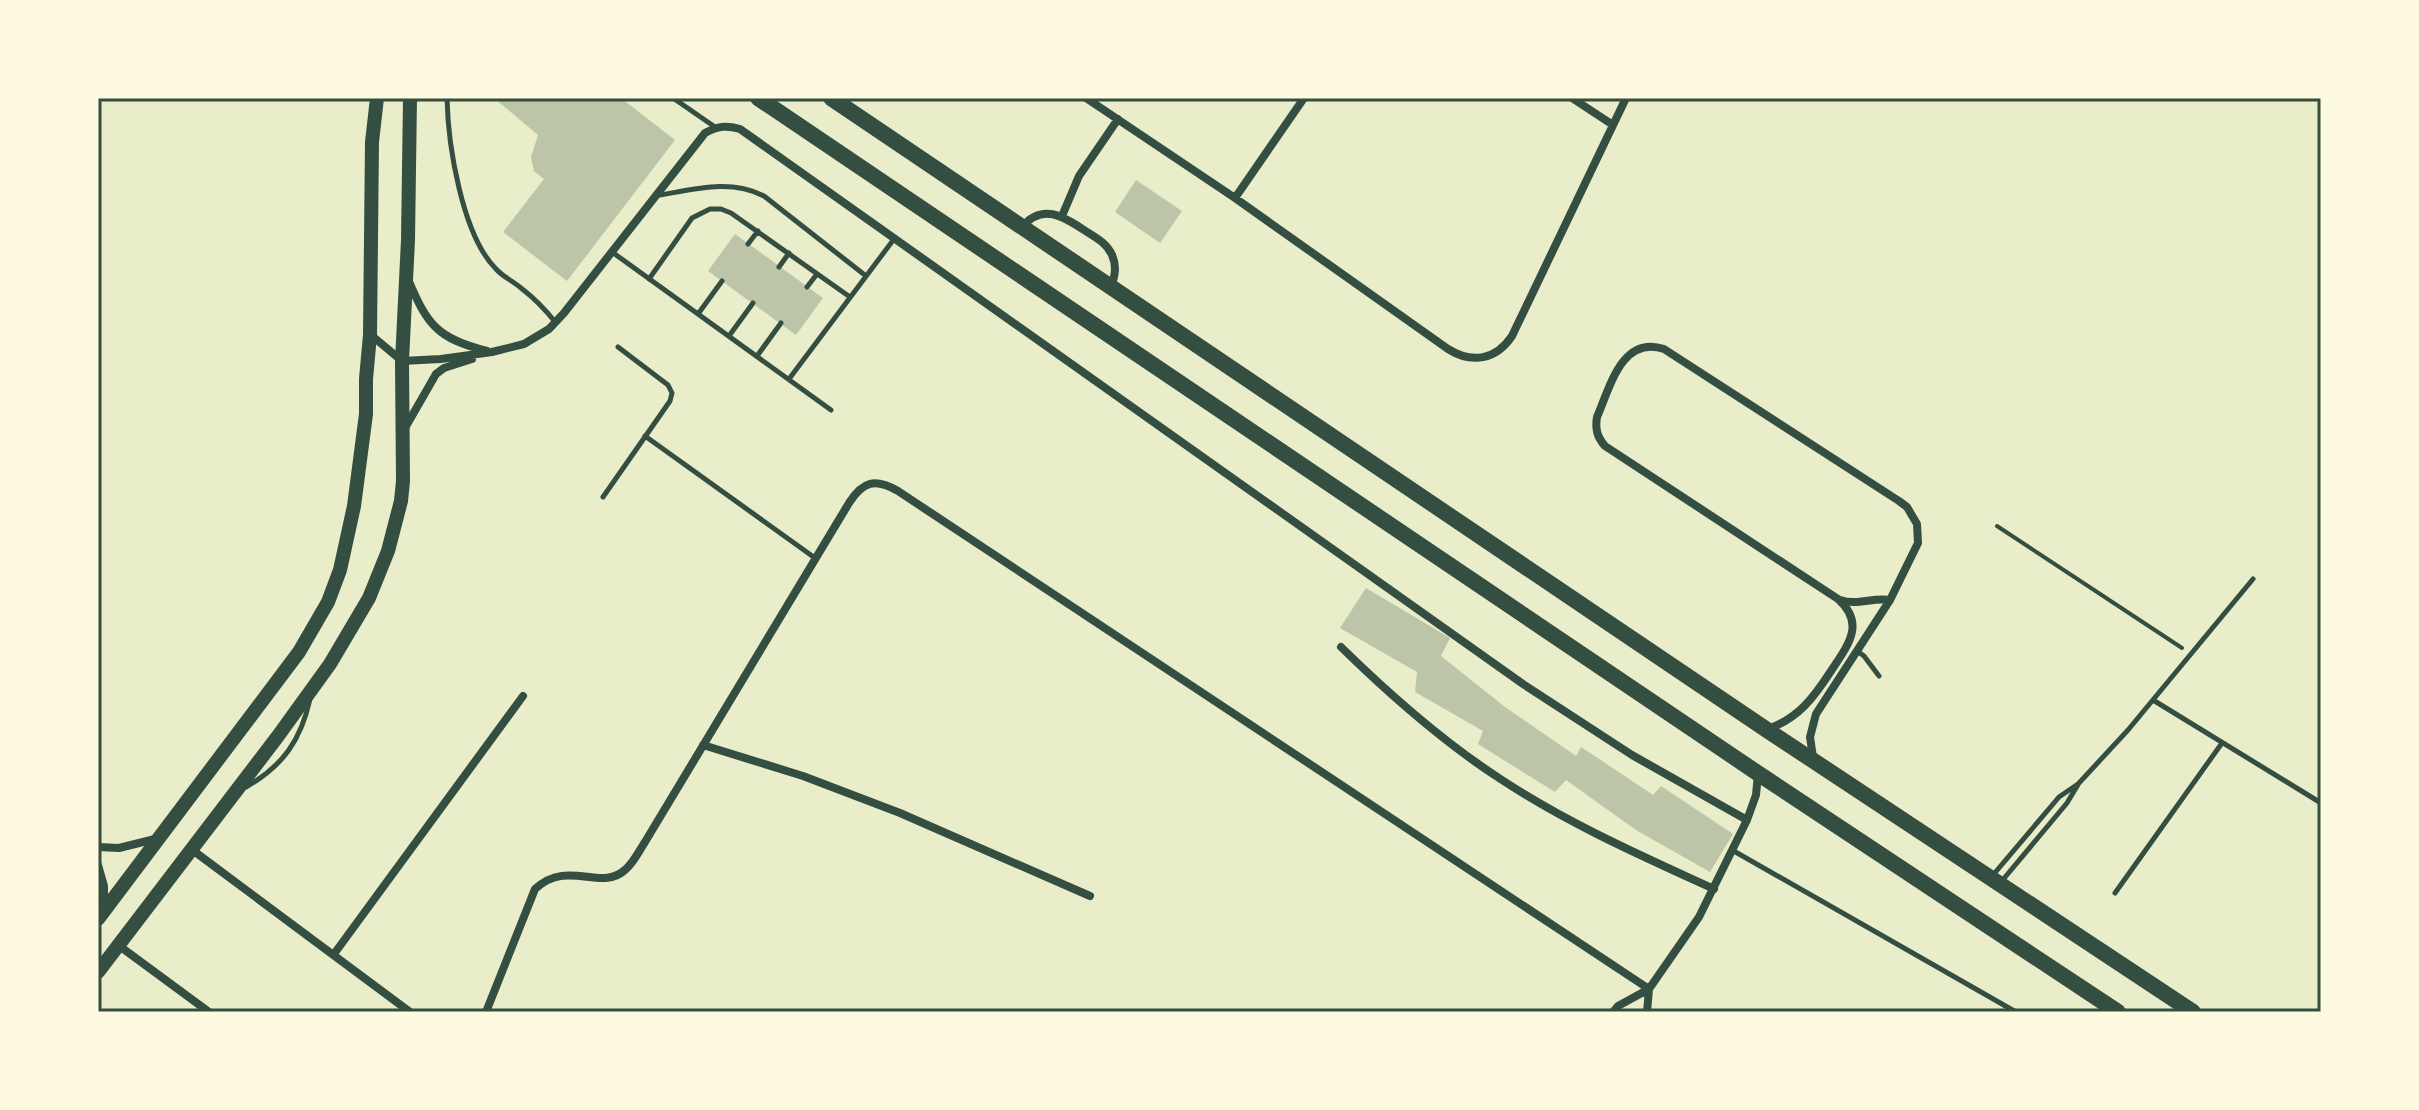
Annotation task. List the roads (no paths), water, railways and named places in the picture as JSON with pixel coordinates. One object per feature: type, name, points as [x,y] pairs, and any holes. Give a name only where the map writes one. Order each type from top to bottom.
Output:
[{"type":"main road","points":[[758,98],[1759,774],[2118,1012]]},
{"type":"main road","points":[[831,98],[1767,730],[2193,1012]]},
{"type":"street","points":[[101,915],[299,652],[328,602],[349,537],[366,414],[372,142],[377,98]]},
{"type":"street","points":[[98,972],[313,686],[355,624],[388,551],[401,501],[410,98]]},
{"type":"street","points":[[1086,98],[1235,198],[1448,349],[1471,359],[1483,358],[1505,346],[1512,336],[1626,98]]},
{"type":"street","points":[[1235,198],[1304,98]]},
{"type":"street","points":[[1572,98],[1613,125]]},
{"type":"street","points":[[1062,216],[1079,176],[1118,119]]},
{"type":"street","points":[[404,431],[436,374],[444,368],[524,344],[556,323],[697,142],[715,127],[728,126],[751,135],[1523,684],[1632,755],[1747,820]]},
{"type":"street","points":[[1022,227],[1040,214],[1062,216],[1101,241],[1112,254],[1115,270],[1111,287]]},
{"type":"street","points":[[405,272],[420,308],[437,331],[461,345],[492,352]]},
{"type":"street","points":[[370,335],[402,361],[421,362],[492,352]]},
{"type":"street","points":[[1767,730],[1789,720],[1806,706],[1848,645],[1852,621],[1846,607],[1838,599],[1605,446],[1597,433],[1597,417],[1621,364],[1631,351],[1647,346],[1664,349],[1907,507],[1917,524],[1918,543],[1890,600],[1816,714],[1810,737],[1814,760]]},
{"type":"street","points":[[486,1012],[535,889],[547,879],[561,874],[609,878],[625,871],[857,490],[870,483],[885,484],[1649,989]]},
{"type":"street","points":[[1838,599],[1851,603],[1890,600]]},
{"type":"street","points":[[1341,647],[1434,731],[1501,780],[1561,816],[1714,889]]},
{"type":"street","points":[[334,954],[523,696]]},
{"type":"street","points":[[703,745],[803,776],[900,813],[1090,896]]},
{"type":"street","points":[[1613,1012],[1649,989],[1699,917],[1747,820],[1759,774]]},
{"type":"street","points":[[98,847],[119,848],[160,838]]},
{"type":"street","points":[[191,849],[410,1012]]},
{"type":"street","points":[[98,865],[104,886],[101,915]]},
{"type":"street","points":[[118,945],[209,1012]]},
{"type":"street","points":[[1647,1012],[1649,989]]},
{"type":"lane","points":[[447,98],[449,131],[459,187],[482,248],[496,270],[538,302],[556,323]]},
{"type":"lane","points":[[673,98],[715,127]]},
{"type":"lane","points":[[654,196],[720,185],[752,190],[764,196],[866,276]]},
{"type":"lane","points":[[649,279],[692,218],[700,212],[721,209],[758,231],[850,297]]},
{"type":"lane","points":[[748,244],[758,231]]},
{"type":"lane","points":[[789,379],[895,238]]},
{"type":"lane","points":[[612,252],[831,410]]},
{"type":"lane","points":[[779,267],[789,253]]},
{"type":"lane","points":[[807,287],[817,274]]},
{"type":"lane","points":[[698,314],[722,281]]},
{"type":"lane","points":[[729,336],[753,303]]},
{"type":"lane","points":[[757,356],[781,323]]},
{"type":"lane","points":[[603,497],[670,401],[672,393],[668,385],[618,347]]},
{"type":"lane","points":[[645,436],[815,558]]},
{"type":"lane","points":[[1995,881],[2067,803],[2079,783],[2153,700],[2253,579]]},
{"type":"lane","points":[[1857,651],[1879,676]]},
{"type":"lane","points":[[2153,700],[2321,803]]},
{"type":"lane","points":[[2115,893],[2222,743]]},
{"type":"lane","points":[[1995,881],[2059,797],[2079,783]]},
{"type":"lane","points":[[1732,850],[2016,1012]]}]
